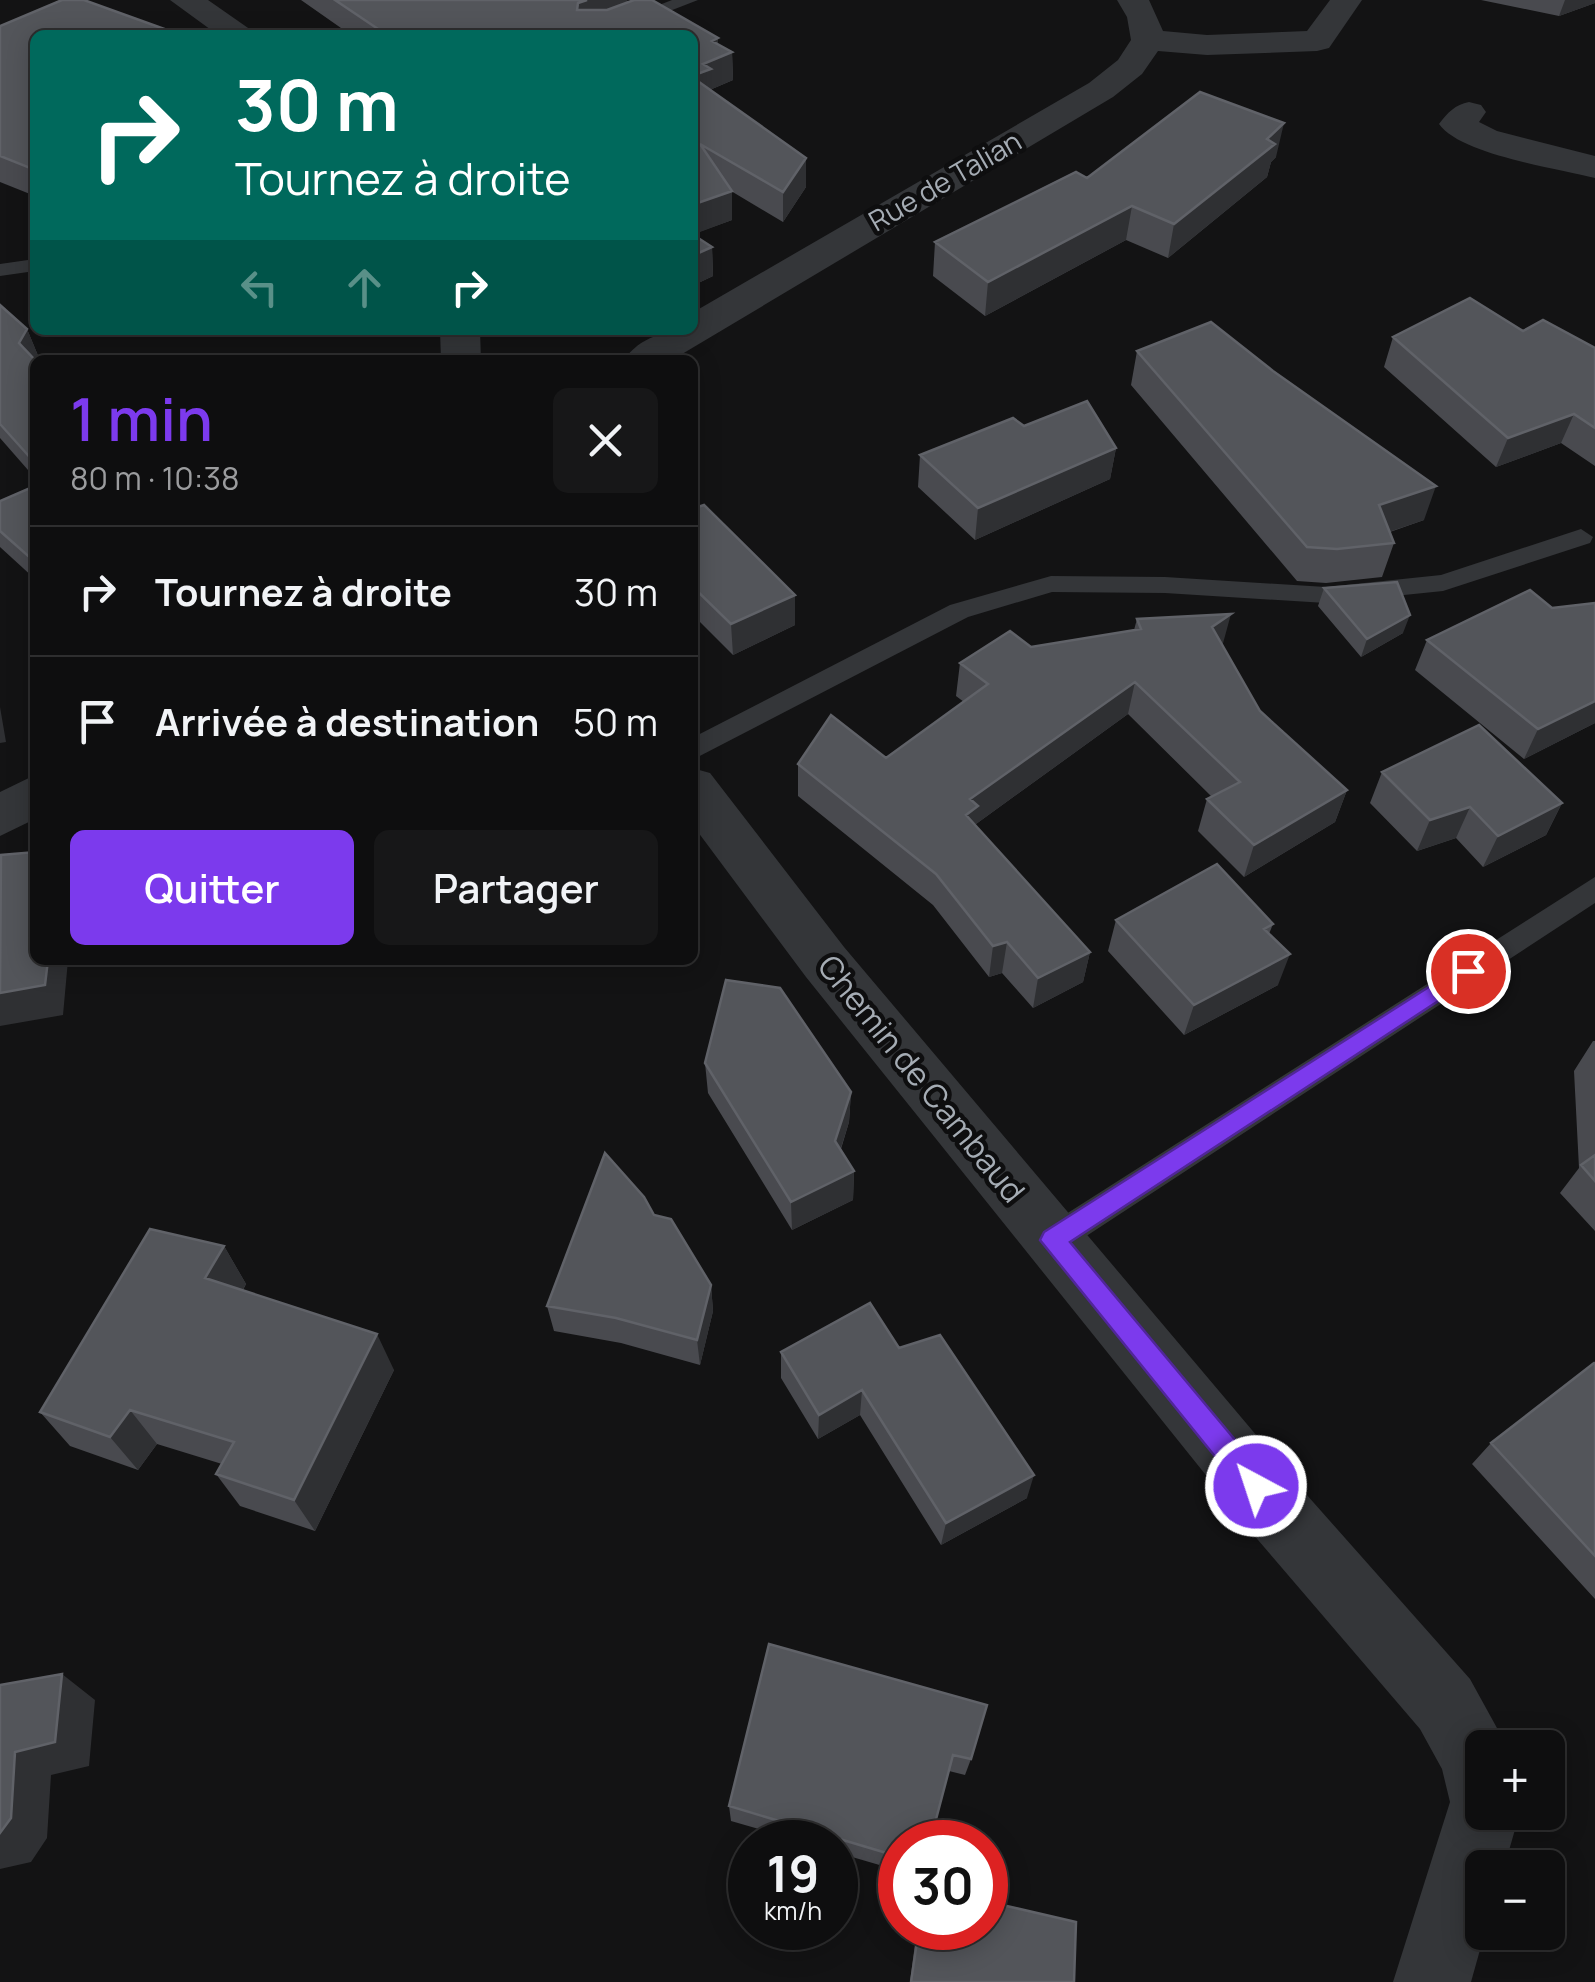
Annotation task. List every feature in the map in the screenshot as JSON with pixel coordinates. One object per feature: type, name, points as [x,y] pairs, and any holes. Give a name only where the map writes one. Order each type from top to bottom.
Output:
[{"type":"street","points":[[186,0],[233,30]]},
{"type":"street","points":[[1133,0],[1143,17],[1148,40],[1207,45],[1317,41],[1346,0]]},
{"type":"street","name":"Rue de Talian","points":[[698,326],[1102,90],[1130,67],[1148,40]]},
{"type":"street","points":[[1468,112],[1457,124],[1484,139],[1595,167]]},
{"type":"street","name":"Rue de Talian","points":[[652,355],[684,335]]},
{"type":"street","name":"Chemin de Cambaud","points":[[698,794],[824,962],[1282,1517],[1446,1704],[1465,1738]]},
{"type":"street","points":[[0,817],[30,797]]},
{"type":"street","points":[[1432,1982],[1478,1830]]},
{"type":"lane","points":[[605,30],[688,0]]},
{"type":"lane","points":[[0,270],[30,267]]},
{"type":"lane","points":[[698,747],[960,610],[1051,584],[1165,585],[1326,595],[1443,582],[1581,537]]},
{"type":"lane","points":[[1053,1240],[1595,888]]},
{"type":"building","points":[[62,0],[84,0],[167,30],[30,30],[30,168],[0,156],[0,26]]},
{"type":"building","points":[[335,0],[587,0],[578,3],[577,10],[607,10],[634,0],[652,0],[718,38],[712,41],[732,52],[703,64],[711,69],[698,74],[698,30],[380,30]]},
{"type":"building","points":[[698,81],[806,158],[783,192],[700,144],[732,191],[698,203]]},
{"type":"building","points":[[1200,92],[1284,123],[1267,139],[1275,144],[1174,224],[1132,206],[988,282],[935,242],[1076,172],[1087,178]]},
{"type":"building","points":[[698,238],[712,247],[698,253]]},
{"type":"building","points":[[1470,298],[1523,331],[1543,320],[1595,348],[1595,428],[1574,414],[1508,438],[1393,337]]},
{"type":"building","points":[[0,305],[27,329],[19,343],[30,355],[30,457],[0,424]]},
{"type":"building","points":[[1211,322],[1273,371],[1436,486],[1379,505],[1394,543],[1337,549],[1307,547],[1137,351]]},
{"type":"building","points":[[1087,401],[1116,448],[978,508],[920,455],[1013,418],[1024,426]]},
{"type":"building","points":[[30,488],[30,558],[0,531],[0,501]]},
{"type":"building","points":[[704,505],[795,595],[731,624],[698,592],[698,507]]},
{"type":"building","points":[[1397,582],[1410,615],[1367,639],[1324,588]]},
{"type":"building","points":[[1530,590],[1552,608],[1595,603],[1595,701],[1538,729],[1427,640]]},
{"type":"building","points":[[1231,614],[1212,627],[1260,711],[1347,790],[1254,845],[1207,799],[1240,782],[1135,682],[970,799],[978,806],[966,815],[1090,952],[1038,978],[1007,942],[993,946],[936,874],[798,764],[831,715],[886,758],[988,684],[960,663],[1010,631],[1031,647],[1141,629],[1137,619]]},
{"type":"building","points":[[1479,725],[1562,803],[1498,836],[1470,807],[1430,820],[1382,772]]},
{"type":"building","points":[[30,852],[30,965],[47,965],[45,985],[0,993],[1,855]]},
{"type":"building","points":[[1217,864],[1273,924],[1264,929],[1290,954],[1194,1005],[1116,920]]},
{"type":"building","points":[[726,980],[780,988],[851,1092],[835,1141],[854,1171],[791,1202],[705,1063]]},
{"type":"building","points":[[605,1153],[644,1197],[654,1215],[671,1219],[711,1285],[697,1340],[616,1318],[547,1306]]},
{"type":"building","points":[[1595,1155],[1595,1181],[1581,1165]]},
{"type":"building","points":[[150,1229],[224,1246],[205,1278],[377,1334],[294,1500],[216,1474],[234,1442],[130,1410],[110,1437],[40,1412]]},
{"type":"building","points":[[870,1303],[899,1348],[940,1335],[1034,1475],[946,1523],[862,1390],[819,1415],[781,1352]]},
{"type":"building","points":[[1595,1363],[1595,1556],[1491,1443]]},
{"type":"building","points":[[769,1644],[987,1705],[971,1759],[953,1755],[936,1820],[878,1820],[878,1850],[858,1844],[858,1820],[776,1820],[729,1806]]},
{"type":"building","points":[[62,1674],[55,1742],[15,1752],[11,1818],[0,1833],[0,1685]]},
{"type":"building","points":[[1008,1906],[1076,1922],[1074,1982],[911,1982],[916,1950],[1008,1950]]},
{"type":"route","points":[[1256,1486],[1053,1240],[1468,971]]}]
